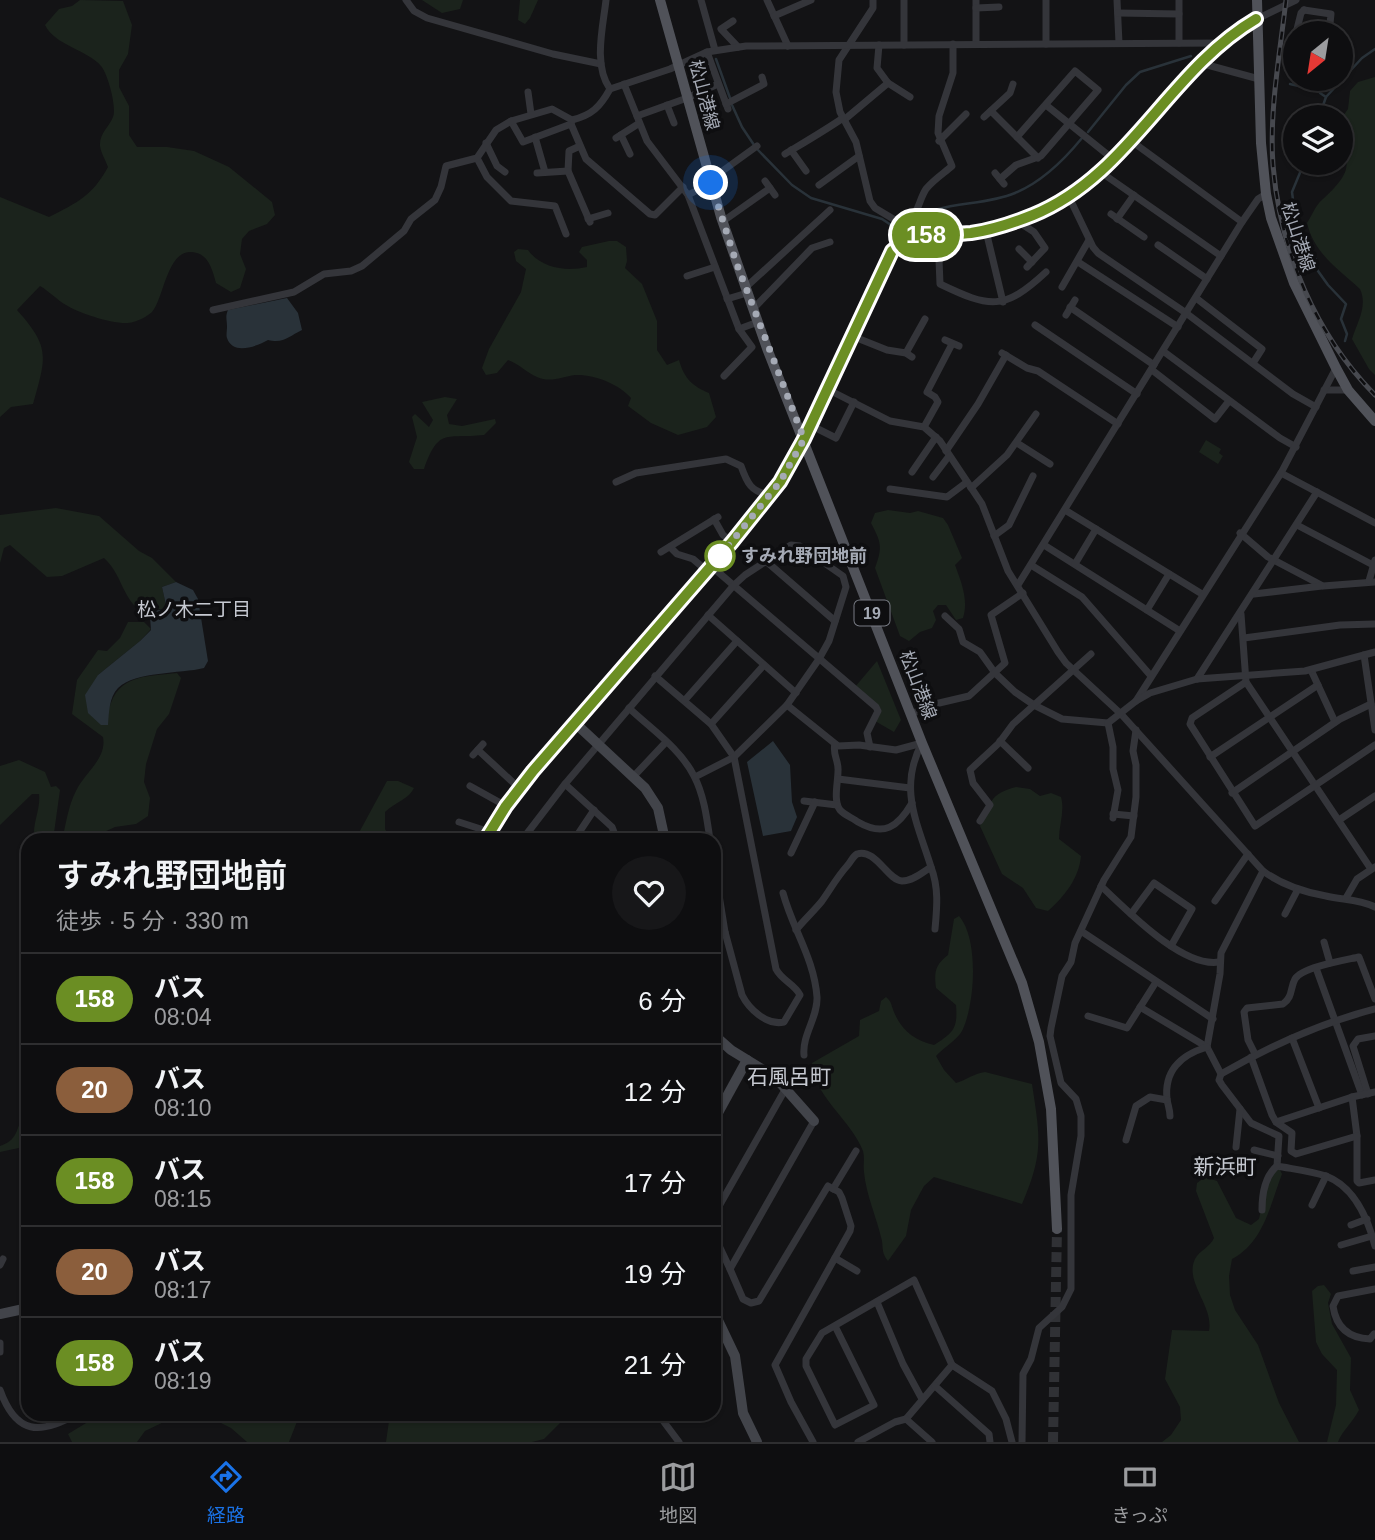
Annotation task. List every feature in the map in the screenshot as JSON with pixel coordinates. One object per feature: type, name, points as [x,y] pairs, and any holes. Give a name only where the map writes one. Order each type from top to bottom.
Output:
[{"type":"main road","name":"松山港線","points":[[660,0],[722,222],[746,290],[922,743],[1007,943],[1031,1013],[1051,1109],[1057,1229]]},
{"type":"main road","name":"松山港線","points":[[1257,0],[1261,143],[1266,194],[1279,243],[1294,283],[1336,368],[1348,390],[1375,421]]},
{"type":"main road","points":[[490,833],[519,788],[732,542],[788,469],[887,258],[904,241],[922,236],[986,231],[1017,221],[1069,197],[1102,173],[1200,62],[1221,43],[1256,19]]},
{"type":"main road","points":[[574,722],[645,788],[658,808],[663,833]]},
{"type":"main road","points":[[721,1041],[775,1077],[814,1121]]},
{"type":"main road","points":[[721,1107],[747,1060]]},
{"type":"main road","points":[[0,1314],[21,1310]]},
{"type":"main road","points":[[721,1327],[734,1356],[743,1413],[757,1442]]},
{"type":"street","points":[[406,0],[414,11],[427,18],[552,54],[601,64]]},
{"type":"street","points":[[606,0],[601,64],[610,89]]},
{"type":"street","points":[[701,0],[718,84],[727,106],[764,84],[762,77]]},
{"type":"street","points":[[767,0],[788,46]]},
{"type":"street","points":[[774,16],[811,0]]},
{"type":"street","points":[[873,0],[873,8],[838,66],[836,92],[844,119],[856,142],[870,201],[875,208],[900,223],[916,214],[926,190],[952,166],[939,141],[939,116],[953,73],[953,44]]},
{"type":"street","points":[[904,0],[904,45]]},
{"type":"street","points":[[1046,0],[1046,44]]},
{"type":"street","points":[[1117,0],[1119,43]]},
{"type":"street","points":[[1179,0],[1179,43]]},
{"type":"street","points":[[1256,19],[1298,0],[1304,9],[1331,14],[1330,21]]},
{"type":"street","points":[[976,44],[976,4],[999,7]]},
{"type":"street","points":[[1298,21],[1304,9]]},
{"type":"street","points":[[1118,13],[1179,14]]},
{"type":"street","points":[[733,21],[722,29],[738,47]]},
{"type":"street","points":[[511,121],[523,142],[597,110],[610,89],[711,51],[738,47],[1221,43]]},
{"type":"street","points":[[879,45],[877,68],[888,83],[910,97]]},
{"type":"street","points":[[1200,62],[1259,79]]},
{"type":"street","points":[[1000,179],[1016,165],[1038,158],[1070,125],[1098,90],[1075,71],[1017,137]]},
{"type":"street","points":[[806,171],[788,152],[844,119],[888,83]]},
{"type":"street","points":[[624,84],[654,153],[688,195],[739,329],[752,347],[724,376]]},
{"type":"street","points":[[630,153],[618,136],[638,120],[718,84]]},
{"type":"street","points":[[984,117],[1010,93],[1013,84]]},
{"type":"street","points":[[528,92],[531,114]]},
{"type":"street","points":[[667,105],[674,123]]},
{"type":"street","points":[[1046,106],[1114,159]]},
{"type":"street","points":[[213,310],[294,292],[330,271],[351,271],[362,266],[404,231],[411,219],[435,200],[446,166],[477,158],[496,130],[531,114],[552,109],[571,122],[586,159],[650,214],[655,215],[683,187]]},
{"type":"street","points":[[991,111],[1038,158]]},
{"type":"street","points":[[939,141],[965,114]]},
{"type":"street","points":[[535,138],[541,172],[568,171]]},
{"type":"street","points":[[1130,141],[1242,222]]},
{"type":"street","points":[[486,143],[497,166],[506,172]]},
{"type":"street","points":[[580,146],[569,151],[568,171],[589,221],[608,213]]},
{"type":"street","points":[[688,195],[757,146]]},
{"type":"street","points":[[819,182],[859,156]]},
{"type":"street","points":[[477,158],[486,177],[512,201],[555,206],[566,234]]},
{"type":"street","points":[[722,172],[728,180]]},
{"type":"street","points":[[1102,173],[1221,256]]},
{"type":"street","points":[[722,222],[770,188]]},
{"type":"street","points":[[1018,585],[1242,222],[1258,199],[1266,194]]},
{"type":"street","points":[[1133,195],[1114,216],[1138,237]]},
{"type":"street","points":[[1069,197],[1098,253],[1186,313],[1293,394],[1316,407]]},
{"type":"street","points":[[727,299],[746,290],[830,210]]},
{"type":"street","points":[[1017,221],[1034,232],[1045,248],[1030,264],[1019,249]]},
{"type":"street","points":[[900,223],[904,241]]},
{"type":"street","points":[[986,231],[1003,302]]},
{"type":"street","points":[[939,235],[940,284],[978,300],[1003,302],[1023,291],[1046,272]]},
{"type":"street","points":[[1062,287],[1089,240]]},
{"type":"street","points":[[753,309],[812,248],[830,242]]},
{"type":"street","points":[[1158,245],[1208,279]]},
{"type":"street","points":[[1077,262],[1178,327]]},
{"type":"street","points":[[687,276],[715,267]]},
{"type":"street","points":[[1196,298],[1262,349],[1253,363]]},
{"type":"street","points":[[1066,315],[1073,304],[1216,419],[1229,401]]},
{"type":"street","points":[[739,329],[758,322]]},
{"type":"street","points":[[852,336],[887,350],[909,355],[921,322]]},
{"type":"street","points":[[1035,325],[1137,394]]},
{"type":"street","points":[[924,427],[938,402],[926,392],[952,343]]},
{"type":"street","points":[[1163,351],[1296,447]]},
{"type":"street","points":[[933,477],[978,404],[1004,354],[1038,372],[1118,424]]},
{"type":"street","points":[[1136,701],[1240,533],[1281,473],[1336,368]]},
{"type":"street","points":[[827,389],[890,421],[924,427],[936,437],[982,504],[1008,571],[1058,652],[1121,714],[1264,871],[1284,884],[1375,907]]},
{"type":"street","points":[[1324,390],[1348,390]]},
{"type":"street","points":[[810,425],[836,438],[854,402]]},
{"type":"street","points":[[890,489],[947,497],[969,485],[1007,455],[1036,414]]},
{"type":"street","points":[[912,472],[936,437]]},
{"type":"street","points":[[1017,443],[1050,464]]},
{"type":"street","points":[[616,482],[636,473],[726,459],[741,466],[746,482],[754,491],[770,495]]},
{"type":"street","points":[[1281,473],[1375,523]]},
{"type":"street","points":[[994,536],[1009,525],[1033,476]]},
{"type":"street","points":[[1197,679],[1317,492]]},
{"type":"street","points":[[1065,510],[1202,594]]},
{"type":"street","points":[[661,552],[716,518],[723,535],[732,542]]},
{"type":"street","points":[[1297,524],[1374,563],[1375,590]]},
{"type":"street","points":[[1075,565],[1096,529]]},
{"type":"street","points":[[1240,533],[1268,557],[1323,586]]},
{"type":"street","points":[[527,833],[565,784],[734,585],[791,545],[800,546],[843,576],[846,587],[829,640],[787,705],[734,757],[695,777]]},
{"type":"street","points":[[1044,545],[1180,631]]},
{"type":"street","points":[[670,547],[677,554],[693,559],[734,585],[876,707],[878,711],[867,733],[870,747]]},
{"type":"street","points":[[767,562],[835,621]]},
{"type":"street","points":[[1031,565],[1082,597],[1151,676]]},
{"type":"street","points":[[1147,610],[1169,574]]},
{"type":"street","points":[[1254,594],[1373,582]]},
{"type":"street","points":[[911,714],[935,704],[969,696],[1005,663],[991,615],[1023,593]]},
{"type":"street","points":[[1241,614],[1245,679],[1373,868],[1357,878],[1346,898]]},
{"type":"street","points":[[708,615],[796,693]]},
{"type":"street","points":[[945,616],[959,629],[963,642],[981,652],[995,673],[1034,705],[1062,719],[1108,723],[1150,693],[1197,679],[1245,679],[1279,675],[1311,670],[1375,652]]},
{"type":"street","points":[[1244,638],[1340,625],[1375,624]]},
{"type":"street","points":[[685,700],[737,641]]},
{"type":"street","points":[[980,821],[990,805],[974,783],[970,770],[1000,741],[1013,724],[1091,654]]},
{"type":"street","points":[[1364,655],[1375,730]]},
{"type":"street","points":[[711,724],[764,665]]},
{"type":"street","points":[[1311,670],[1335,722]]},
{"type":"street","points":[[655,676],[711,724],[734,757],[776,969],[780,977],[798,989],[800,995],[784,1022],[774,1023],[746,1002],[738,984],[721,907]]},
{"type":"street","points":[[1245,679],[1192,718],[1190,724],[1255,826],[1375,746]]},
{"type":"street","points":[[1210,757],[1318,685]]},
{"type":"street","points":[[1232,793],[1335,722],[1371,704]]},
{"type":"street","points":[[787,705],[842,747],[897,750],[922,743]]},
{"type":"street","points":[[629,708],[677,752],[695,777],[709,833]]},
{"type":"street","points":[[1108,723],[1118,790],[1113,816],[1134,816]]},
{"type":"street","points":[[1021,1442],[1023,1374],[1031,1359],[1040,1328],[1062,1307],[1071,1289],[1071,1195],[1081,1136],[1081,1116],[1076,1100],[1061,1083],[1050,1032],[1062,976],[1071,962],[1101,886],[1130,840],[1137,774],[1133,744],[1136,730]]},
{"type":"street","points":[[1000,741],[1028,768]]},
{"type":"street","points":[[633,777],[666,742]]},
{"type":"street","points":[[922,743],[913,761],[910,788],[912,803],[936,881],[935,929]]},
{"type":"street","points":[[835,744],[833,751],[838,765],[837,805],[840,811],[864,825],[887,829],[894,827],[912,803]]},
{"type":"street","points":[[478,750],[519,788]]},
{"type":"street","points":[[838,779],[910,788]]},
{"type":"street","points":[[565,784],[612,827],[614,833]]},
{"type":"street","points":[[470,786],[506,806]]},
{"type":"street","points":[[1339,820],[1375,796]]},
{"type":"street","points":[[804,800],[837,805]]},
{"type":"street","points":[[791,853],[792,842],[815,802]]},
{"type":"street","points":[[579,833],[594,810]]},
{"type":"street","points":[[459,822],[482,833]]},
{"type":"street","points":[[1215,901],[1248,854]]},
{"type":"street","points":[[796,930],[820,904],[838,875],[855,855],[869,856],[902,881],[931,867]]},
{"type":"street","points":[[1207,1047],[1220,974],[1221,953],[1264,871]]},
{"type":"street","points":[[1131,914],[1154,883],[1192,909],[1171,946]]},
{"type":"street","points":[[1101,886],[1158,938],[1202,963],[1219,962]]},
{"type":"street","points":[[1285,914],[1298,888]]},
{"type":"street","points":[[783,893],[815,975],[817,1001],[805,1037],[804,1055]]},
{"type":"street","points":[[1081,931],[1213,1019]]},
{"type":"street","points":[[721,933],[725,932]]},
{"type":"street","points":[[1324,942],[1330,963]]},
{"type":"street","points":[[1357,1136],[1296,1154],[1291,1151],[1292,1133],[1276,1122],[1248,1040],[1244,1012],[1247,1008],[1283,1004],[1290,997],[1295,979],[1315,968],[1359,957],[1375,999]]},
{"type":"street","points":[[1315,968],[1368,1094]]},
{"type":"street","points":[[1088,1016],[1127,1028],[1156,982]]},
{"type":"street","points":[[1140,1007],[1207,1047],[1221,1074]]},
{"type":"street","points":[[1262,1210],[1267,1181],[1277,1166],[1279,1136],[1251,1123],[1219,1080],[1221,1074],[1253,1056],[1335,1019],[1375,1009]]},
{"type":"street","points":[[1368,1094],[1353,1046],[1356,1041],[1375,1036]]},
{"type":"street","points":[[1292,1038],[1319,1108]]},
{"type":"street","points":[[1170,1116],[1167,1100],[1168,1079],[1174,1064],[1207,1047]]},
{"type":"street","points":[[721,1203],[786,1088]]},
{"type":"street","points":[[1276,1122],[1368,1094]]},
{"type":"street","points":[[1126,1140],[1132,1105],[1150,1097],[1167,1100]]},
{"type":"street","points":[[1352,1097],[1357,1136],[1357,1181],[1359,1183],[1375,1180]]},
{"type":"street","points":[[1236,1147],[1240,1109]]},
{"type":"street","points":[[730,1269],[814,1121]]},
{"type":"street","points":[[1254,1150],[1278,1156]]},
{"type":"street","points":[[833,1189],[856,1152]]},
{"type":"street","points":[[1277,1166],[1326,1176],[1336,1182],[1360,1205],[1375,1246]]},
{"type":"street","points":[[1312,1205],[1326,1176]]},
{"type":"street","points":[[721,1250],[744,1300],[753,1304],[760,1301],[828,1186],[842,1198],[851,1226],[775,1364],[791,1402],[813,1442]]},
{"type":"street","points":[[1351,1225],[1367,1219]]},
{"type":"street","points":[[1341,1245],[1372,1236]]},
{"type":"street","points":[[835,1258],[858,1271]]},
{"type":"street","points":[[1353,1271],[1375,1267]]},
{"type":"street","points":[[835,1326],[874,1405],[835,1424],[806,1366],[806,1359],[822,1333],[914,1280],[952,1364],[992,1391],[1006,1419],[1012,1442]]},
{"type":"street","points":[[1374,1334],[1370,1339],[1347,1333],[1338,1322],[1332,1306],[1338,1296],[1375,1289]]},
{"type":"street","points":[[877,1303],[903,1364],[922,1399]]},
{"type":"street","points":[[0,1343],[0,1352]]},
{"type":"street","points":[[861,1441],[895,1422],[906,1419],[952,1364]]},
{"type":"street","points":[[935,1386],[989,1434],[990,1442]]},
{"type":"street","points":[[0,1390],[5,1404],[21,1420]]},
{"type":"street","points":[[906,1419],[932,1442]]},
{"type":"street","points":[[22,1421],[36,1429],[64,1421]]},
{"type":"street","points":[[663,1421],[679,1442]]},
{"type":"shaded area","points":[[80,0],[123,1],[132,25],[128,54],[119,70],[119,87],[129,106],[129,135],[137,147],[167,147],[194,151],[229,167],[272,202],[275,215],[267,224],[249,231],[242,239],[240,254],[246,269],[240,288],[231,292],[216,283],[205,257],[187,252],[179,256],[173,264],[152,312],[146,317],[127,323],[109,321],[80,312],[40,286],[17,310],[36,334],[43,354],[41,375],[33,404],[11,407],[0,417],[0,197],[49,217],[83,197],[96,185],[108,167],[100,146],[101,138],[114,113],[106,76],[95,60],[63,43],[49,32],[45,25],[59,9],[72,6]]},
{"type":"shaded area","points":[[422,0],[463,0],[460,9],[442,13]]},
{"type":"shaded area","points":[[520,0],[538,0],[525,24],[518,20]]},
{"type":"shaded area","points":[[1375,77],[1375,375],[1352,339],[1363,302],[1360,289],[1321,252],[1307,223],[1317,205],[1343,175],[1353,175],[1353,105],[1348,105],[1350,91],[1353,91],[1358,82]]},
{"type":"shaded area","points":[[617,241],[626,247],[625,268],[642,284],[657,321],[657,350],[667,365],[679,360],[690,381],[709,393],[716,417],[707,427],[678,435],[651,423],[628,406],[631,398],[626,393],[598,378],[575,375],[542,379],[508,360],[497,373],[486,375],[482,368],[489,349],[521,292],[526,269],[516,261],[514,252],[518,249],[528,250],[547,265],[563,269],[579,268],[587,267],[587,260],[579,252],[582,247]]},
{"type":"shaded area","points":[[287,298],[298,313],[302,330],[282,340],[268,340],[246,348],[230,344],[227,336],[228,310]]},
{"type":"shaded area","points":[[445,397],[457,399],[447,415],[449,424],[462,426],[495,419],[496,423],[484,435],[445,438],[434,447],[424,469],[414,469],[409,462],[417,437],[412,417],[415,414],[429,427],[433,420],[422,402]]},
{"type":"shaded area","points":[[1206,440],[1221,449],[1219,453],[1223,456],[1218,464],[1199,452]]},
{"type":"shaded area","points":[[56,508],[99,516],[139,551],[152,558],[176,582],[162,587],[165,609],[139,610],[104,558],[62,576],[47,577],[10,545],[4,548],[0,563],[0,515]]},
{"type":"shaded area","points":[[888,510],[910,513],[918,511],[943,518],[962,558],[955,565],[965,598],[963,618],[956,620],[946,605],[938,605],[933,611],[936,620],[932,628],[920,632],[909,641],[900,636],[875,568],[880,545],[871,523],[875,513]]},
{"type":"shaded area","points":[[176,582],[193,590],[198,599],[208,661],[204,668],[147,676],[126,683],[118,688],[113,696],[108,725],[101,725],[88,713],[85,695],[98,675],[151,630],[150,617],[154,611],[165,609],[162,587]]},
{"type":"shaded area","points":[[128,622],[144,622],[151,629],[98,675],[107,725],[109,708],[122,686],[148,676],[177,673],[181,678],[169,714],[157,729],[146,764],[144,782],[150,798],[148,816],[136,824],[115,827],[102,833],[64,833],[73,797],[99,759],[103,745],[103,737],[72,714],[77,680],[98,650],[107,651],[120,638]]},
{"type":"shaded area","points":[[877,661],[901,720],[894,732],[875,721],[881,709],[855,687]]},
{"type":"shaded area","points":[[773,741],[790,765],[792,802],[797,817],[791,831],[763,836],[747,762]]},
{"type":"shaded area","points":[[19,760],[45,772],[51,787],[56,786],[60,790],[54,833],[34,833],[39,794],[32,794],[0,825],[0,766]]},
{"type":"shaded area","points":[[387,781],[398,781],[414,788],[409,795],[385,812],[387,833],[359,833]]},
{"type":"shaded area","points":[[1016,787],[1030,789],[1040,796],[1051,793],[1061,797],[1059,839],[1081,856],[1070,886],[1048,911],[1036,908],[1023,888],[1002,874],[980,826],[996,796]]},
{"type":"shaded area","points":[[959,916],[970,940],[972,955],[970,1003],[961,1033],[936,1056],[956,1083],[985,1072],[1032,1084],[1038,1132],[1037,1158],[1022,1204],[934,1177],[924,1186],[911,1210],[906,1236],[888,1261],[867,1189],[863,1151],[858,1140],[818,1086],[812,1063],[859,1036],[860,1020],[879,1011],[881,1001],[886,997],[901,1024],[921,1041],[934,1045],[953,1030],[956,1005],[936,988],[935,973],[940,962],[948,955],[954,919]]},
{"type":"shaded area","points":[[21,1122],[21,1148],[0,1152],[0,1146],[15,1135]]},
{"type":"shaded area","points":[[1275,1170],[1280,1170],[1282,1174],[1259,1233],[1243,1252],[1232,1259],[1230,1295],[1235,1310],[1258,1345],[1279,1403],[1299,1442],[1162,1442],[1171,1435],[1181,1420],[1180,1407],[1165,1379],[1172,1330],[1209,1331],[1207,1312],[1193,1276],[1193,1268],[1197,1256],[1214,1238],[1196,1191],[1197,1183],[1205,1177],[1217,1181],[1236,1218],[1251,1225],[1259,1219],[1265,1190]]},
{"type":"shaded area","points":[[1324,1285],[1331,1294],[1328,1303],[1332,1324],[1351,1358],[1350,1390],[1359,1410],[1338,1442],[1327,1442],[1336,1405],[1337,1370],[1322,1354],[1316,1342],[1312,1291]]},
{"type":"shaded area","points":[[89,1421],[166,1421],[145,1431],[137,1442],[72,1442],[68,1434]]},
{"type":"shaded area","points":[[217,1421],[297,1421],[289,1442],[247,1442],[231,1428]]},
{"type":"shaded area","points":[[389,1421],[562,1421],[544,1439],[532,1442],[386,1442]]},
{"type":"waterway","points":[[1320,93],[1326,97],[1362,58],[1375,49]]},
{"type":"waterway","points":[[1088,132],[1140,72],[1191,56]]},
{"type":"waterway","points":[[716,59],[730,98]]},
{"type":"waterway","points":[[1323,105],[1326,97]]},
{"type":"waterway","points":[[732,105],[754,145]]},
{"type":"waterway","points":[[906,225],[931,211],[1015,193],[1052,170],[1082,138]]},
{"type":"waterway","points":[[758,150],[792,185],[811,198],[882,219],[891,225]]},
{"type":"waterway","points":[[1299,175],[1292,192],[1295,215],[1301,235],[1316,260],[1318,271],[1346,304],[1341,319],[1347,334],[1345,341]]},
{"type":"tunnel","points":[[1053,1442],[1057,1229]]},
{"type":"railway","points":[[1286,0],[1272,124],[1273,165],[1283,228],[1304,289],[1318,318],[1354,371],[1375,395]]},
{"type":"bus line","name":"158","points":[[489,833],[533,771],[732,542],[780,482],[804,439],[892,251],[904,241],[922,236],[986,231],[1036,214],[1079,191],[1102,173],[1200,62],[1221,43],[1256,19]]},
{"type":"place","name":"すみれ野団地前","points":[[720,556]]},
{"type":"district","name":"松ノ木二丁目","points":[[194,609]]},
{"type":"district","name":"石風呂町","points":[[789,1077]]},
{"type":"district","name":"新浜町","points":[[1225,1167]]},
{"type":"route","points":[[711,183],[768,351],[804,439],[780,482],[720,556]]}]
